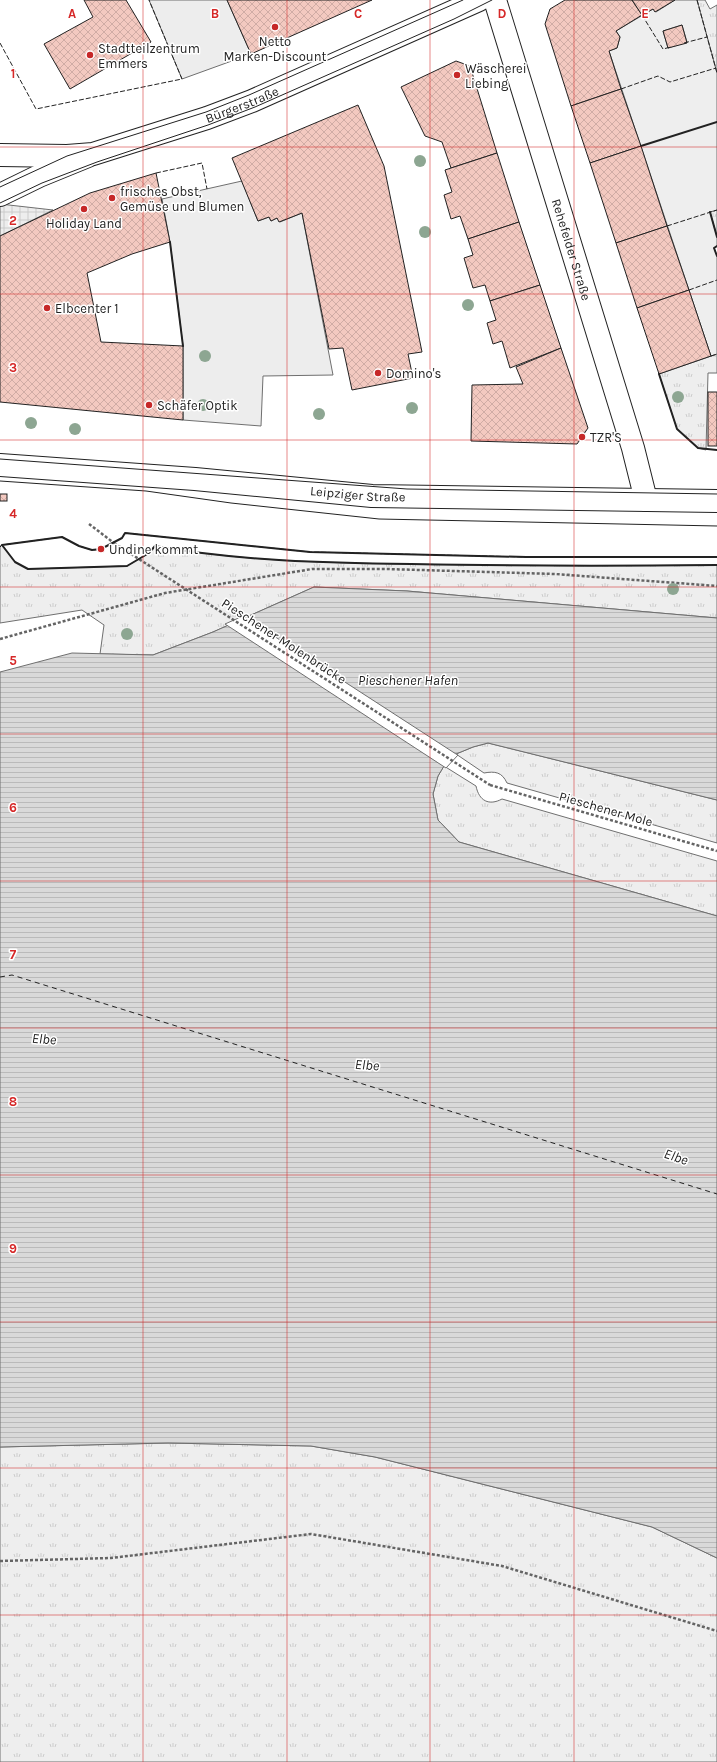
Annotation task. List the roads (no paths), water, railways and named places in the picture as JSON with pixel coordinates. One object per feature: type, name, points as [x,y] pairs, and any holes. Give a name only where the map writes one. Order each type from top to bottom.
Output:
[{"type":"street","name":"Bürgerstraße","points":[[0,195],[39,176],[93,154],[207,118],[252,101],[479,0]]},
{"type":"street","name":"Rehefelder Straße","points":[[495,0],[631,441],[646,500]]},
{"type":"street","points":[[0,155],[67,156],[93,154]]},
{"type":"street","name":"Leipziger Straße","points":[[0,465],[195,479],[372,496],[717,501]]},
{"type":"water","points":[[314,587],[407,591],[717,618],[717,800],[488,743],[456,754],[444,766],[438,776],[433,794],[438,820],[459,842],[717,916],[717,1558],[652,1527],[375,1457],[311,1446],[168,1443],[0,1447],[0,672],[72,653],[153,655],[213,632]]},
{"type":"tram line","points":[[0,187],[67,156],[206,112],[249,95],[463,0]]},
{"type":"tram line","points":[[0,203],[42,183],[97,162],[208,125],[255,107],[454,19],[492,0]]},
{"type":"tram line","points":[[0,459],[407,489],[717,494]]},
{"type":"tram line","points":[[0,481],[146,491],[231,503],[379,519],[717,526]]},
{"type":"place","name":"Netto Marken-Discount","points":[[275,27]]},
{"type":"place","name":"Stadtteilzentrum Emmers","points":[[90,55]]},
{"type":"place","name":"Wäscherei Liebing","points":[[457,75]]},
{"type":"place","name":"frisches Obst, Gemüse und Blumen","points":[[112,198]]},
{"type":"place","name":"Holiday Land","points":[[84,209]]},
{"type":"place","name":"Elbcenter 1","points":[[47,308]]},
{"type":"place","name":"Domino's","points":[[378,373]]},
{"type":"place","name":"Schäfer Optik","points":[[149,405]]},
{"type":"place","name":"TZR'S","points":[[582,437]]},
{"type":"place","name":"Undine kommt","points":[[101,549]]},
{"type":"water label","name":"Pieschener Hafen","points":[[408,680]]},
{"type":"water label","name":"Elbe","points":[[44,1039]]},
{"type":"water label","name":"Elbe","points":[[367,1065]]},
{"type":"water label","name":"Elbe","points":[[676,1157]]}]
